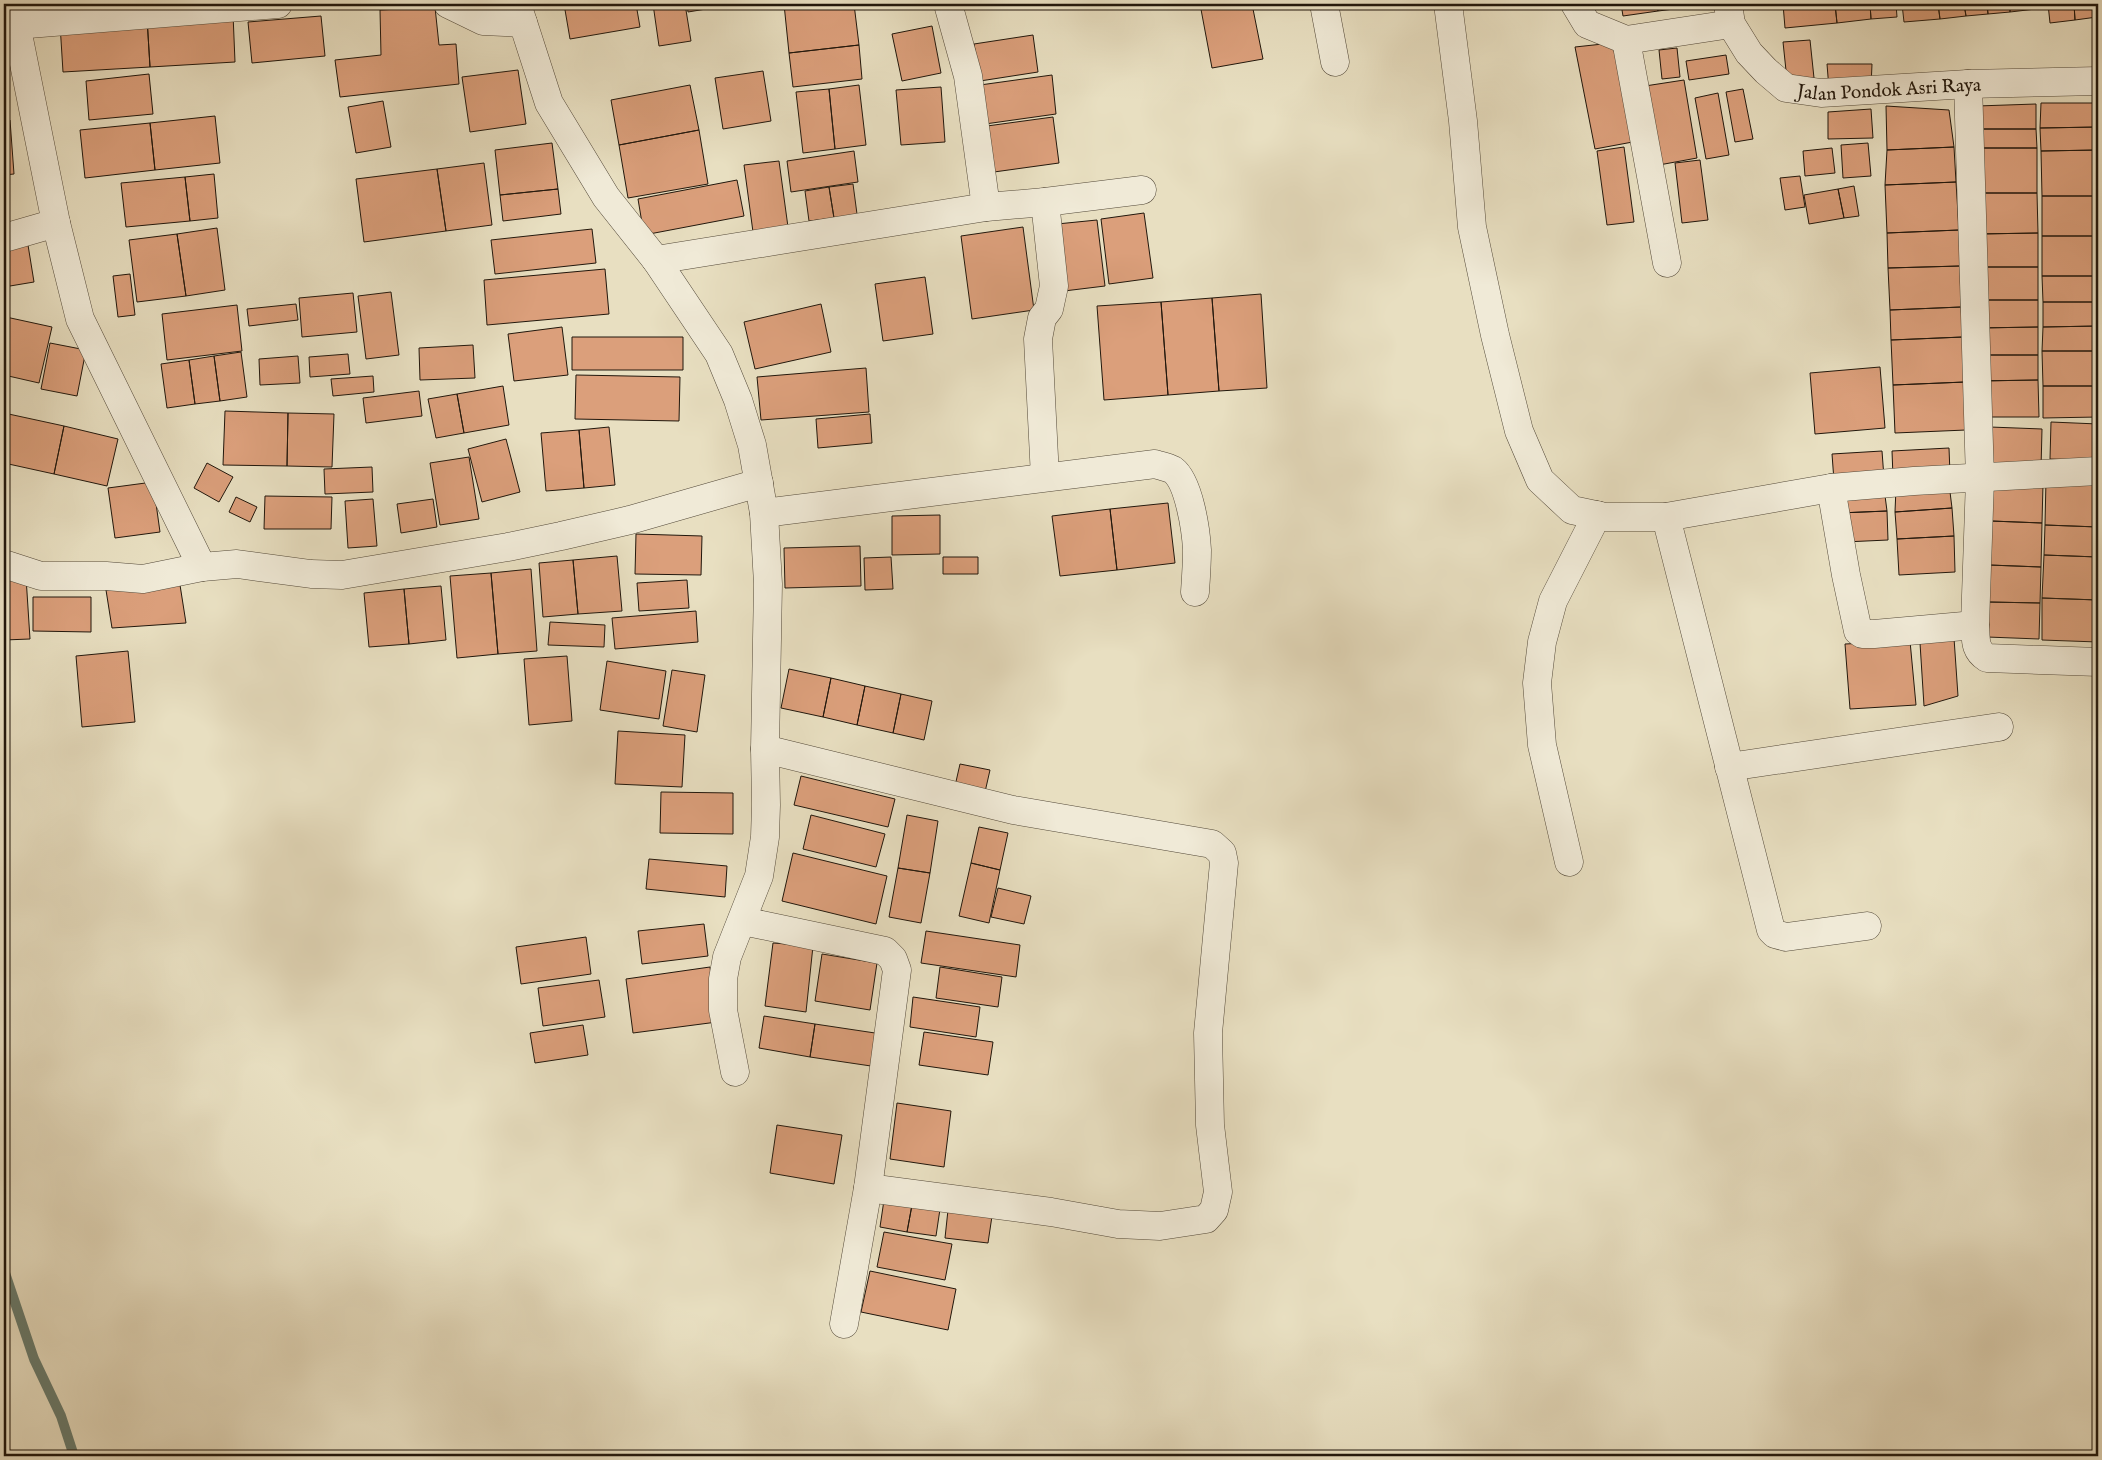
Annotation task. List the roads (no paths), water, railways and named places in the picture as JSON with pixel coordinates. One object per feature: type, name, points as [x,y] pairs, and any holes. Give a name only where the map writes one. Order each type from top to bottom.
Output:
[{"type":"street","points":[[202,567],[80,319],[56,223],[14,14],[278,4]]},
{"type":"street","points":[[448,4],[480,21],[520,13],[549,103],[606,198],[656,260],[719,354],[738,400],[752,445],[764,513],[768,584],[765,836],[759,876],[727,958],[723,980],[724,1010],[735,1072]]},
{"type":"street","points":[[948,4],[968,76],[986,207]]},
{"type":"street","points":[[1324,4],[1335,62]]},
{"type":"street","points":[[1448,4],[1463,121],[1472,227],[1519,431],[1540,480],[1572,510],[1604,517],[1666,517],[1831,488],[1906,482],[2098,472]]},
{"type":"street","points":[[1574,4],[1587,24],[1626,40],[1730,14]]},
{"type":"street","name":"Jalan Pondok Asri Raya","points":[[1730,14],[1749,53],[1786,88],[1821,93],[1968,84],[2098,81]]},
{"type":"street","points":[[1626,40],[1667,262]]},
{"type":"street","points":[[1968,84],[1980,479],[1974,625],[1976,648],[1980,654],[1987,658],[2098,662]]},
{"type":"street","points":[[656,260],[986,207],[1142,190]]},
{"type":"street","points":[[1044,477],[1038,339],[1042,318],[1049,309],[1054,286],[1045,202]]},
{"type":"street","points":[[4,238],[56,223]]},
{"type":"street","points":[[764,513],[1155,464],[1165,466],[1174,471],[1182,481],[1190,502],[1197,549],[1195,592]]},
{"type":"street","points":[[4,564],[41,576],[106,576],[143,579],[202,567],[237,564],[312,574],[342,575],[508,547],[561,536],[630,520],[759,483]]},
{"type":"street","points":[[1831,488],[1858,631],[1862,634],[1874,634],[1974,625]]},
{"type":"street","points":[[1569,862],[1542,745],[1537,683],[1542,642],[1553,601],[1597,515]]},
{"type":"street","points":[[1666,517],[1771,930],[1775,934],[1786,937],[1867,926]]},
{"type":"street","points":[[1729,767],[1999,727]]},
{"type":"street","points":[[765,749],[1013,810],[1212,844],[1222,853],[1224,863],[1208,1033],[1210,1125],[1218,1192],[1214,1210],[1206,1219],[1160,1226],[1118,1224],[1052,1212],[868,1188]]},
{"type":"street","points":[[743,921],[885,952],[893,959],[897,970],[868,1188],[844,1324]]},
{"type":"waterway","points":[[4,1270],[34,1359],[61,1416],[74,1456]]}]
